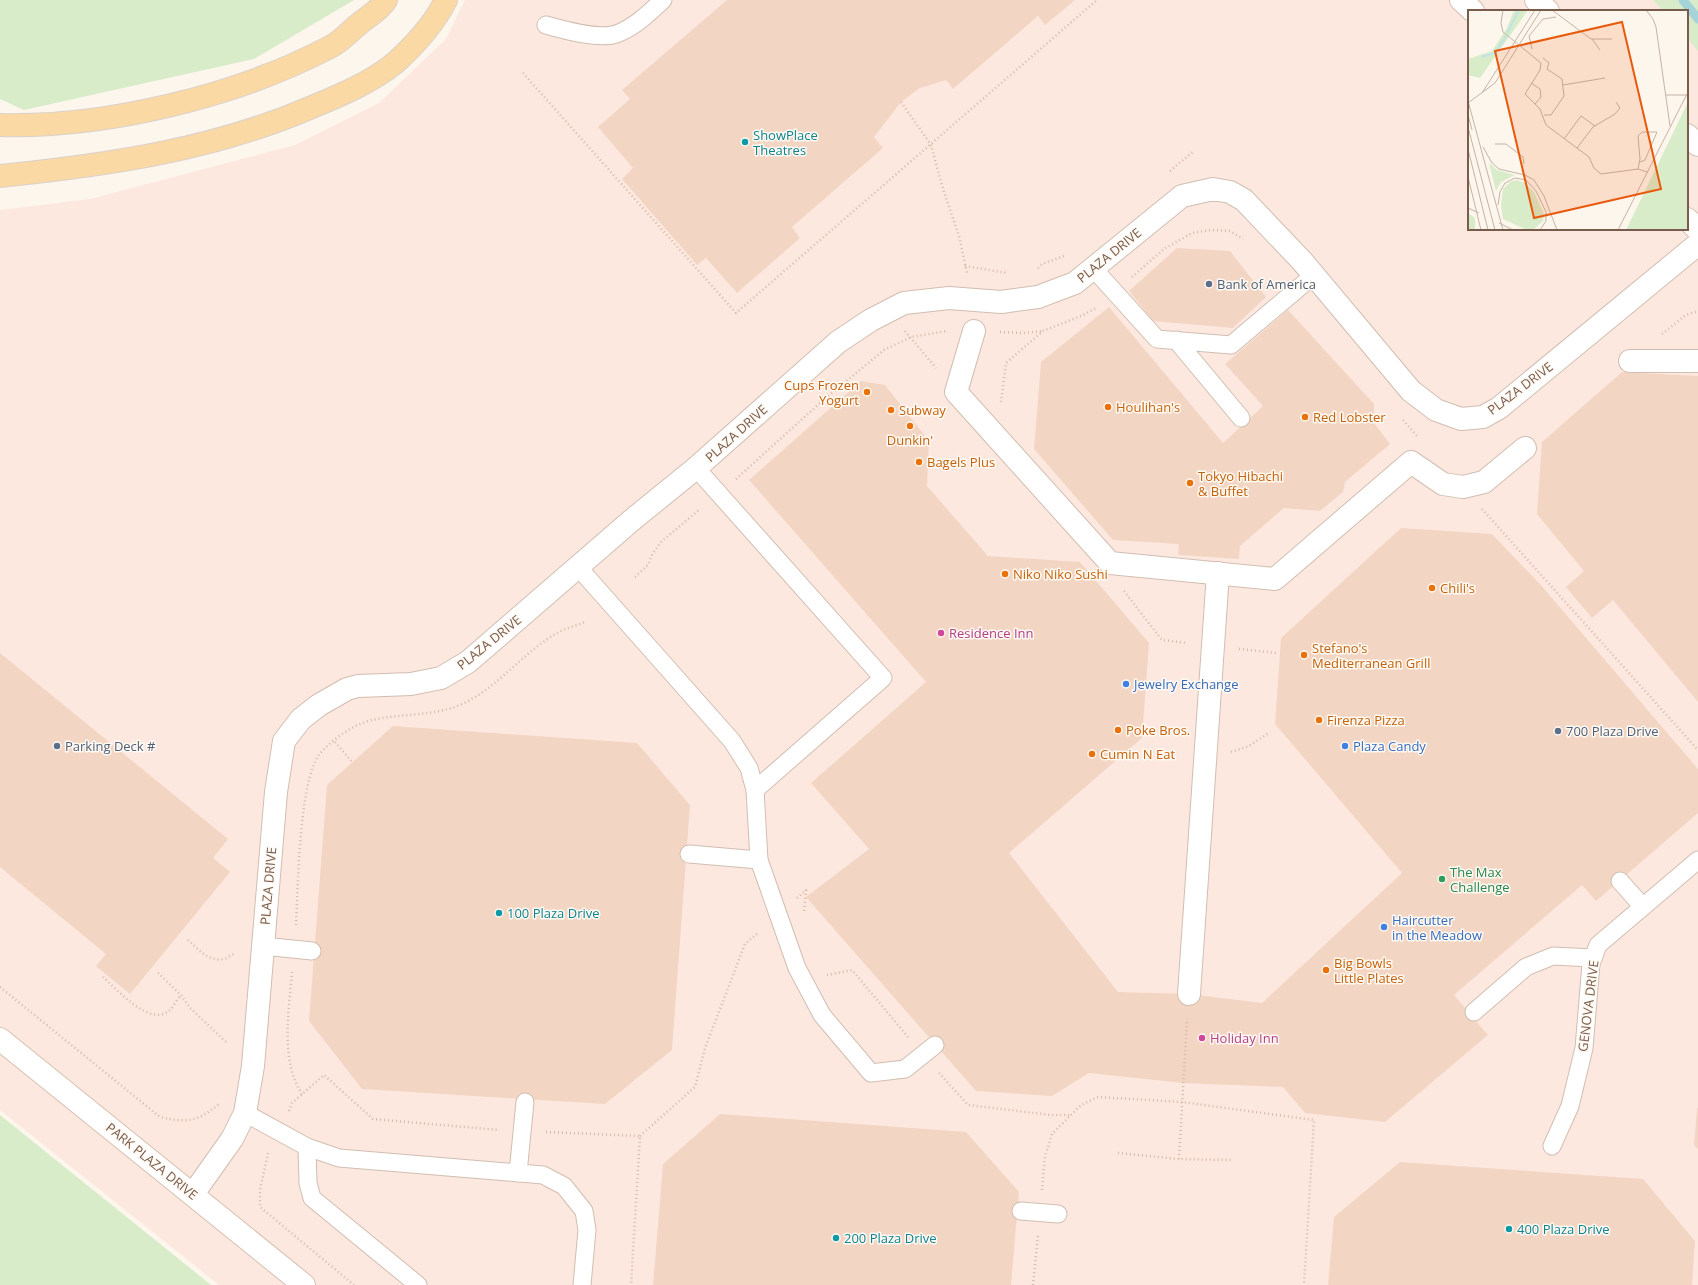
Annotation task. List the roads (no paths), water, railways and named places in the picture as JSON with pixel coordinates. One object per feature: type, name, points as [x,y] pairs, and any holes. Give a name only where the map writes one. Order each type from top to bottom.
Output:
[{"type":"main road","points":[[0,125],[34,126],[100,118],[184,102],[246,82],[332,46],[386,0]]},
{"type":"main road","points":[[0,176],[78,168],[140,158],[243,133],[292,116],[367,82],[394,63],[418,40],[440,12],[446,0]]},
{"type":"street","points":[[1461,0],[1472,10]]},
{"type":"street","points":[[1536,0],[1547,10]]},
{"type":"street","points":[[1688,137],[1698,145]]},
{"type":"street","name":"PLAZA DRIVE","points":[[193,1194],[232,1139],[245,1113],[254,1066],[276,792],[284,741],[301,720],[319,705],[347,689],[358,686],[411,684],[441,678],[468,662],[696,468],[838,342],[888,311],[904,303],[949,298],[1001,302],[1038,297],[1075,283],[1182,196],[1213,189],[1230,192],[1244,200],[1314,275],[1411,391],[1436,410],[1461,419],[1483,417],[1500,408],[1698,244]]},
{"type":"street","points":[[1688,220],[1698,230]]},
{"type":"street","points":[[974,330],[956,392],[1110,563],[1275,579],[1411,462],[1443,484],[1463,487],[1484,482],[1525,448]]},
{"type":"street","points":[[1630,361],[1698,362]]},
{"type":"street","points":[[1189,994],[1204,756],[1218,573]]},
{"type":"street","name":"PARK PLAZA DRIVE","points":[[0,1038],[304,1285]]},
{"type":"lane","points":[[546,25],[578,34],[617,34],[640,21],[663,0]]},
{"type":"lane","points":[[1094,268],[1157,338],[1231,345],[1314,275]]},
{"type":"lane","points":[[1176,340],[1241,418]]},
{"type":"lane","points":[[696,468],[883,678],[755,790]]},
{"type":"lane","points":[[578,567],[732,741],[749,768],[755,790],[759,860],[797,968],[822,1015],[871,1073],[904,1069],[929,1050]]},
{"type":"lane","points":[[689,854],[759,860]]},
{"type":"lane","name":"GENOVA DRIVE","points":[[1552,1146],[1570,1106],[1584,1048],[1590,964],[1598,945],[1698,860]]},
{"type":"lane","points":[[1620,881],[1643,907]]},
{"type":"lane","points":[[263,946],[312,952]]},
{"type":"lane","points":[[1474,1012],[1526,967],[1553,956],[1593,958]]},
{"type":"lane","points":[[518,1173],[525,1102]]},
{"type":"lane","points":[[245,1113],[307,1147],[339,1158],[543,1175],[564,1186],[584,1211],[587,1230],[582,1285]]},
{"type":"lane","points":[[307,1147],[308,1183],[312,1198],[418,1285]]},
{"type":"lane","points":[[1021,1211],[1058,1214]]},
{"type":"waterway","points":[[1683,0],[1698,19]]},
{"type":"place","name":"ShowPlace Theatres","points":[[745,142]]},
{"type":"place","name":"Bank of America","points":[[1209,284]]},
{"type":"place","name":"Cups Frozen Yogurt","points":[[867,392]]},
{"type":"place","name":"Houlihan's","points":[[1108,407]]},
{"type":"place","name":"Subway","points":[[891,410]]},
{"type":"place","name":"Red Lobster","points":[[1305,417]]},
{"type":"place","name":"Dunkin'","points":[[910,426]]},
{"type":"place","name":"Bagels Plus","points":[[919,462]]},
{"type":"place","name":"Tokyo Hibachi & Buffet","points":[[1190,483]]},
{"type":"place","name":"Niko Niko Sushi","points":[[1005,574]]},
{"type":"place","name":"Chili's","points":[[1432,588]]},
{"type":"place","name":"Residence Inn","points":[[941,633]]},
{"type":"place","name":"Stefano's Mediterranean Grill","points":[[1304,655]]},
{"type":"place","name":"Jewelry Exchange","points":[[1126,684]]},
{"type":"place","name":"Firenza Pizza","points":[[1319,720]]},
{"type":"place","name":"Poke Bros.","points":[[1118,730]]},
{"type":"place","name":"700 Plaza Drive","points":[[1558,731]]},
{"type":"place","name":"Parking Deck #","points":[[57,746]]},
{"type":"place","name":"Plaza Candy","points":[[1345,746]]},
{"type":"place","name":"Cumin N Eat","points":[[1092,754]]},
{"type":"place","name":"The Max Challenge","points":[[1442,879]]},
{"type":"place","name":"100 Plaza Drive","points":[[499,913]]},
{"type":"place","name":"Haircutter in the Meadow","points":[[1384,927]]},
{"type":"place","name":"Big Bowls Little Plates","points":[[1326,970]]},
{"type":"place","name":"Holiday Inn","points":[[1202,1038]]},
{"type":"place","name":"400 Plaza Drive","points":[[1509,1229]]},
{"type":"place","name":"200 Plaza Drive","points":[[836,1238]]}]
